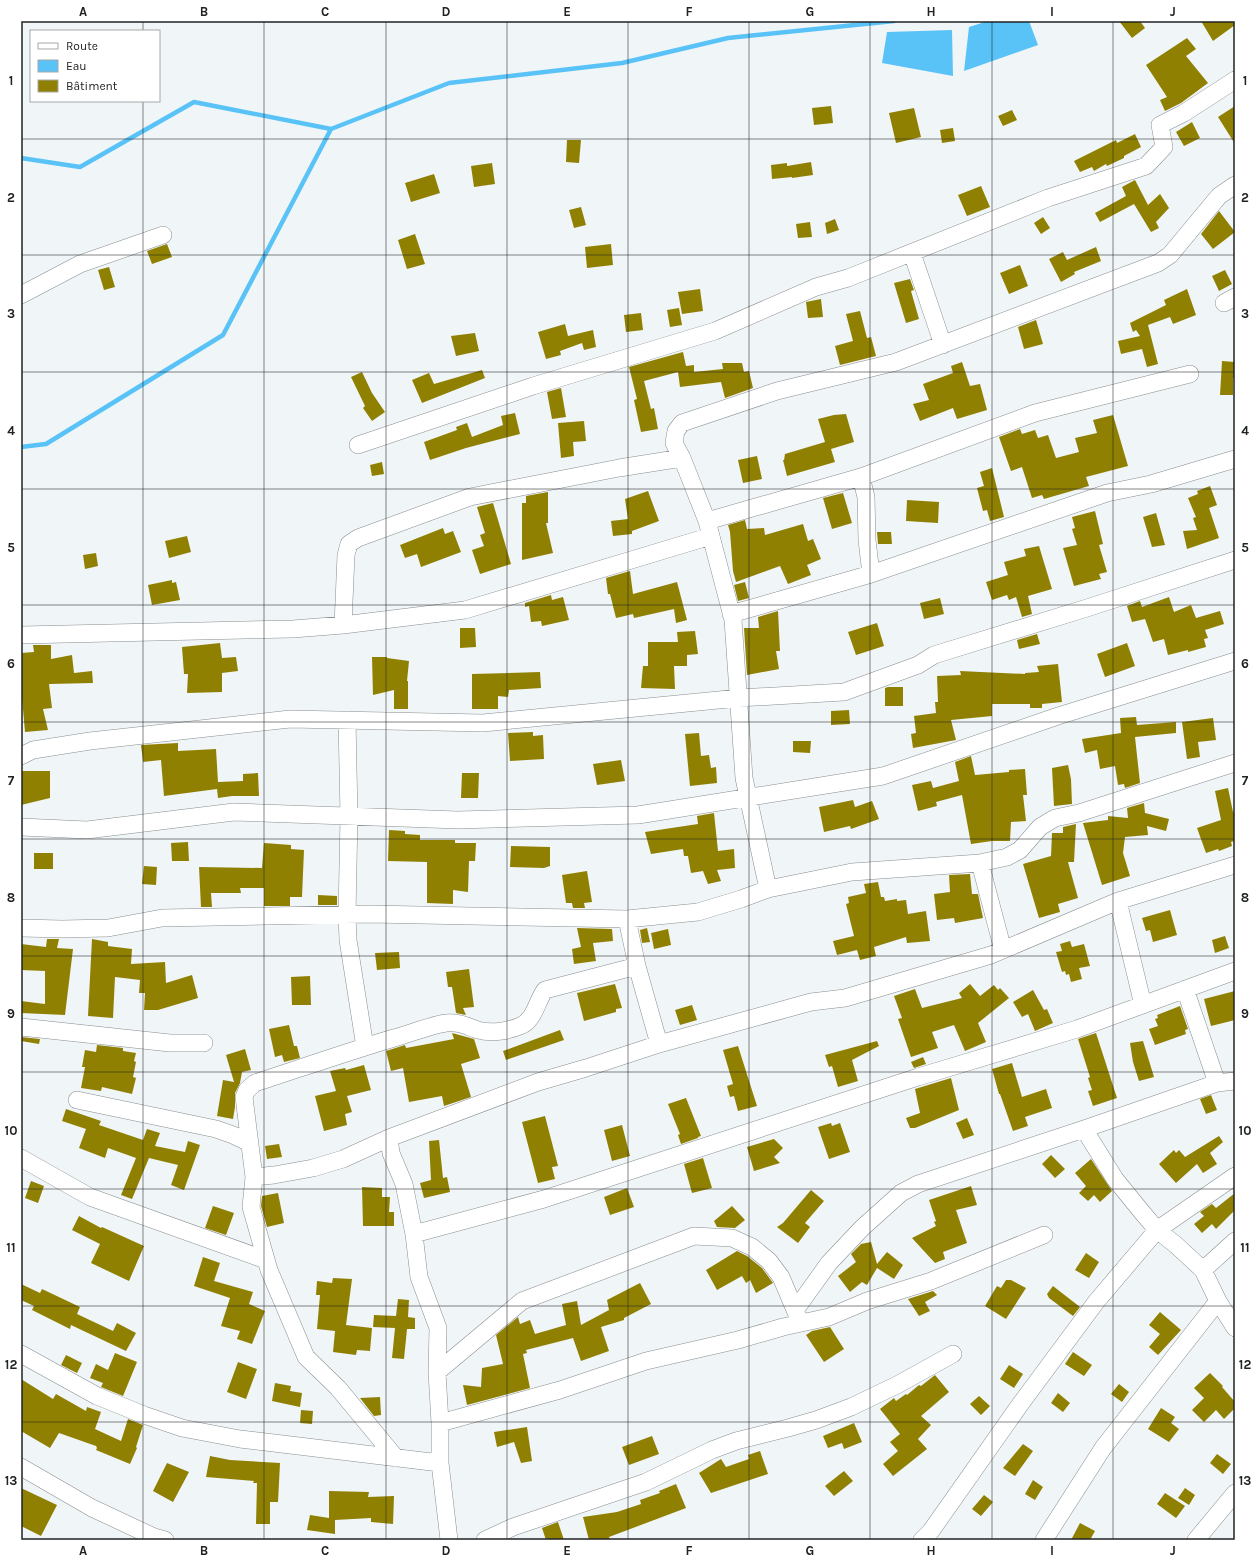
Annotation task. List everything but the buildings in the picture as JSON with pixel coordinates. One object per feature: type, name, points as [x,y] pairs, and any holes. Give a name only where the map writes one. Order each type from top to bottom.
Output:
[{"type":"street","points":[[358,445],[533,386],[714,331],[816,287],[848,278],[1048,198],[1146,166],[1164,147],[1160,125],[1184,113],[1235,80]]},
{"type":"street","points":[[768,889],[744,778],[732,614],[709,529],[682,458],[674,443],[676,431],[682,423],[777,392],[896,362],[1158,263],[1170,255],[1219,196],[1235,185]]},
{"type":"street","points":[[21,294],[80,264],[163,235]]},
{"type":"street","points":[[912,253],[943,345]]},
{"type":"street","points":[[21,634],[293,629],[343,625],[465,610],[861,477],[1035,413],[1190,374]]},
{"type":"street","points":[[343,625],[346,555],[349,544],[358,538],[470,497],[619,468],[682,458]]},
{"type":"street","points":[[732,614],[871,574],[1107,492],[1152,484],[1235,459]]},
{"type":"street","points":[[861,477],[866,497],[867,540],[871,574]]},
{"type":"street","points":[[21,756],[33,750],[90,741],[290,719],[484,722],[739,698],[844,692],[918,665],[934,655],[1087,608],[1235,560]]},
{"type":"street","points":[[21,827],[87,830],[234,812],[458,820],[638,815],[883,776],[1058,716],[1235,661]]},
{"type":"street","points":[[347,720],[349,816],[347,914],[348,940],[365,1047]]},
{"type":"street","points":[[21,928],[108,928],[162,918],[347,914],[627,919],[698,912],[741,900],[768,889],[852,872],[980,863],[1007,857],[1020,850],[1040,827],[1055,818],[1079,813],[1235,763]]},
{"type":"street","points":[[980,863],[1003,950]]},
{"type":"street","points":[[254,1177],[313,1168],[343,1159],[389,1138],[538,1082],[659,1044],[811,1002],[845,998],[991,955],[1118,902],[1235,865]]},
{"type":"street","points":[[1118,902],[1143,1004]]},
{"type":"street","points":[[627,919],[637,966],[659,1044]]},
{"type":"street","points":[[396,1458],[338,1388],[306,1357],[269,1270],[251,1207],[254,1177],[244,1097],[247,1090],[255,1083],[365,1047],[446,1023],[464,1024],[480,1030],[500,1031],[513,1029],[522,1026],[531,1019],[539,998],[544,990],[637,966]]},
{"type":"street","points":[[414,1234],[544,1199],[918,1076],[1077,1029],[1185,988],[1235,971]]},
{"type":"street","points":[[1185,988],[1217,1083]]},
{"type":"street","points":[[21,1027],[170,1043],[204,1042]]},
{"type":"street","points":[[798,1316],[829,1263],[862,1228],[901,1193],[918,1184],[1217,1083],[1235,1081]]},
{"type":"street","points":[[78,1100],[216,1130],[233,1135],[250,1143]]},
{"type":"street","points":[[1084,1129],[1115,1179],[1157,1230],[1203,1270],[1218,1301],[1235,1328]]},
{"type":"street","points":[[389,1138],[392,1153],[404,1184],[414,1234],[419,1277],[438,1328],[437,1372],[440,1423],[440,1463],[449,1540]]},
{"type":"street","points":[[21,1158],[90,1196],[266,1260]]},
{"type":"street","points":[[922,1540],[931,1531],[1019,1406],[1096,1302],[1157,1230],[1235,1176]]},
{"type":"street","points":[[440,1423],[560,1390],[646,1361],[738,1340],[798,1316],[829,1317],[866,1302],[931,1281],[1044,1235]]},
{"type":"street","points":[[437,1372],[522,1301],[694,1236],[732,1238],[752,1247],[769,1261],[781,1277],[798,1316]]},
{"type":"street","points":[[1203,1270],[1235,1242]]},
{"type":"street","points":[[1044,1540],[1103,1448],[1218,1301]]},
{"type":"street","points":[[21,1354],[96,1396],[182,1428],[240,1439],[440,1463]]},
{"type":"street","points":[[485,1540],[513,1527],[646,1482],[712,1450],[736,1441],[816,1420],[851,1407],[897,1385],[953,1354]]},
{"type":"street","points":[[21,1466],[92,1508],[154,1537],[165,1540]]},
{"type":"street","points":[[1196,1540],[1235,1493]]},
{"type":"water","points":[[988,21],[1029,21],[1038,45],[964,71],[969,27]]},
{"type":"water","points":[[952,30],[953,76],[882,63],[887,32]]},
{"type":"waterway","points":[[21,447],[46,444],[223,335],[331,129],[449,83],[622,63],[728,38],[894,21]]},
{"type":"waterway","points":[[21,158],[80,167],[194,102],[331,129]]}]
